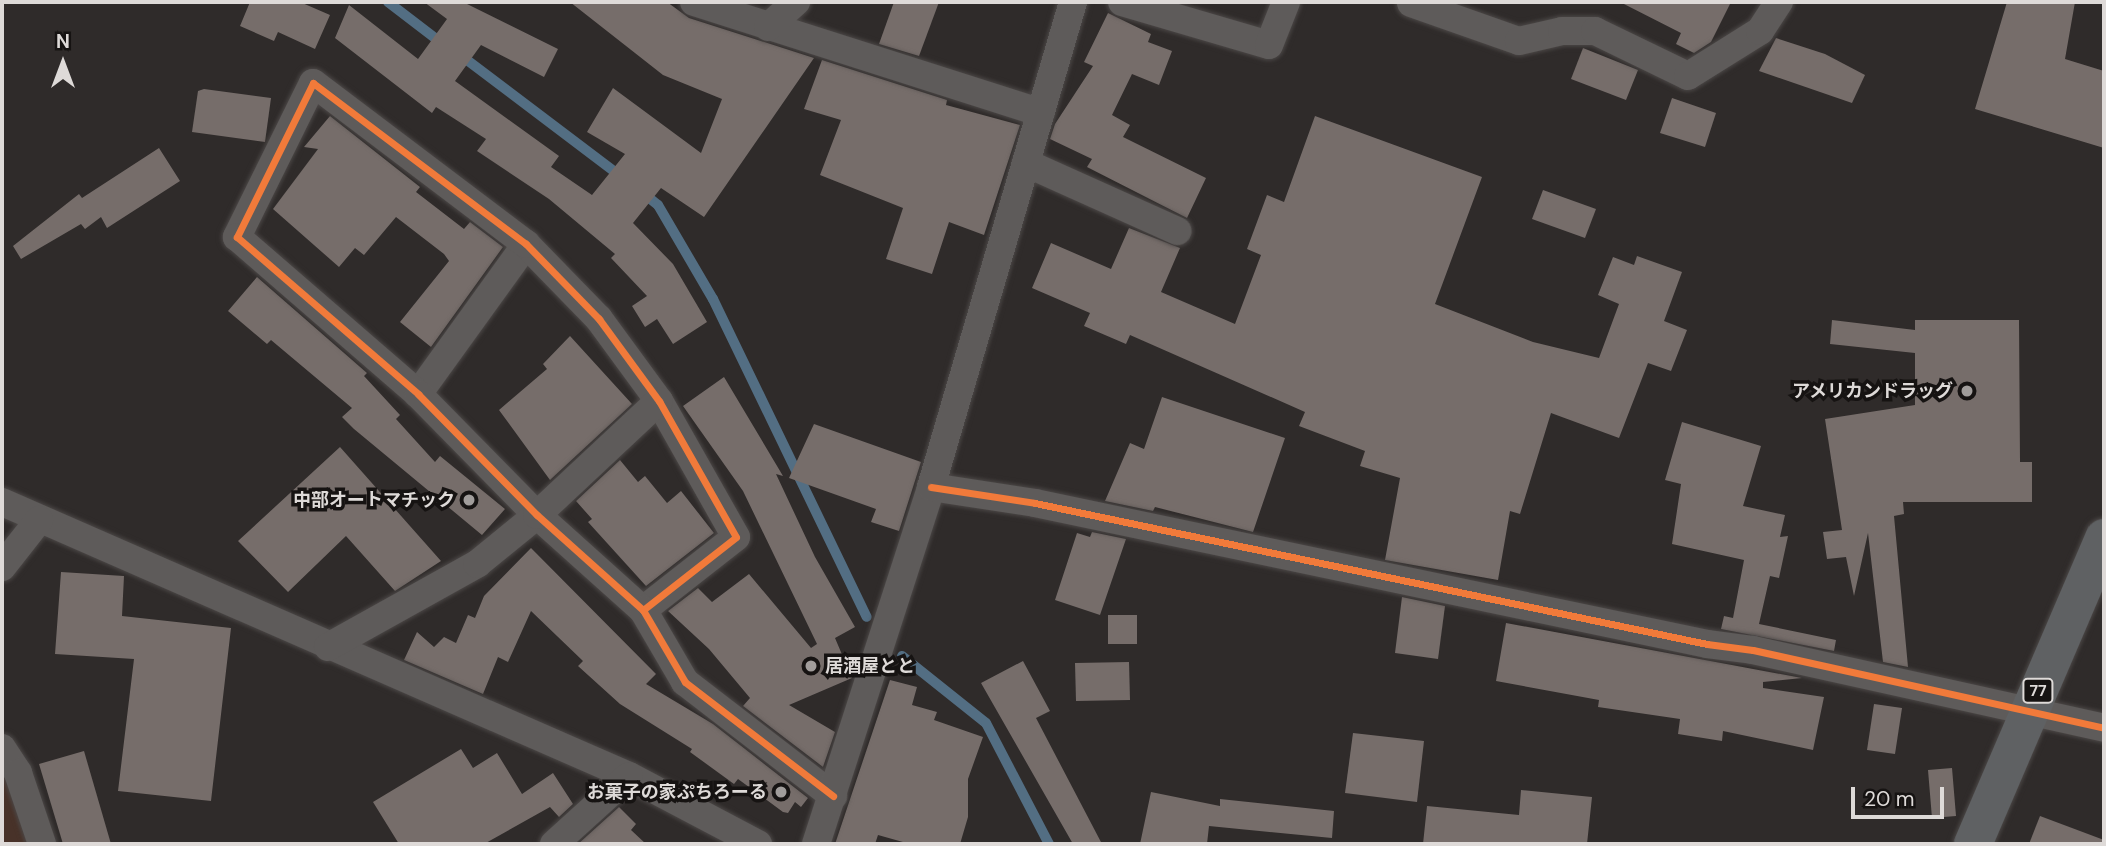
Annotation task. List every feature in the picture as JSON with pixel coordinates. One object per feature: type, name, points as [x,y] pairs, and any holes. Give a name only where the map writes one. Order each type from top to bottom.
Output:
[{"type":"main road","name":"77","points":[[1973,844],[2104,538]]},
{"type":"street","points":[[694,2],[1041,113]]},
{"type":"street","points":[[768,27],[796,2]]},
{"type":"street","points":[[816,844],[931,487],[1073,2]]},
{"type":"street","points":[[1122,2],[1269,45],[1286,2]]},
{"type":"street","points":[[1410,2],[1519,41],[1562,31],[1595,32],[1688,76],[1760,32],[1779,2]]},
{"type":"street","points":[[643,610],[736,537],[659,401],[599,319],[526,244],[313,83],[237,237],[418,394],[537,516],[643,610],[685,682],[833,796]]},
{"type":"street","points":[[1026,163],[1177,230]]},
{"type":"street","points":[[418,394],[526,244]]},
{"type":"street","points":[[328,647],[477,564],[537,516],[659,401]]},
{"type":"street","points":[[931,487],[1046,505],[1707,644],[1753,650],[2104,728]]},
{"type":"street","points":[[2,502],[328,647],[629,776],[758,844]]},
{"type":"street","points":[[2,567],[38,520]]},
{"type":"street","points":[[2,748],[18,773],[42,844]]},
{"type":"street","points":[[554,844],[629,776]]},
{"type":"shaded area","points":[[2,755],[37,844],[2,844]]},
{"type":"building","points":[[250,2],[300,2],[330,15],[315,49],[278,32],[274,41],[240,26]]},
{"type":"building","points":[[424,2],[463,2],[558,49],[544,77],[481,45],[455,81],[559,156],[551,167],[592,195],[625,154],[587,132],[613,88],[701,153],[722,99],[663,75],[570,2],[667,2],[689,18],[814,58],[704,217],[661,188],[633,223],[673,264],[707,322],[673,344],[657,319],[645,327],[632,306],[647,296],[611,258],[615,254],[549,199],[477,151],[486,139],[436,107],[432,113],[335,38],[349,5],[418,59],[447,19]]},
{"type":"building","points":[[894,2],[939,2],[919,56],[879,44]]},
{"type":"building","points":[[1620,2],[1731,2],[1711,42],[1694,53],[1676,44],[1681,33]]},
{"type":"building","points":[[2007,2],[2075,2],[2065,59],[2104,71],[2104,148],[1975,109]]},
{"type":"building","points":[[1108,13],[1151,34],[1148,42],[1172,51],[1159,85],[1132,74],[1112,115],[1130,125],[1123,137],[1206,178],[1187,218],[1087,167],[1092,159],[1050,139],[1055,124],[1093,66],[1084,62]]},
{"type":"building","points":[[1776,38],[1825,54],[1865,75],[1852,103],[1759,71]]},
{"type":"building","points":[[1583,48],[1638,70],[1626,100],[1571,79]]},
{"type":"building","points":[[822,60],[947,100],[946,105],[1020,125],[984,235],[949,222],[932,274],[886,259],[903,208],[820,175],[841,120],[804,109]]},
{"type":"building","points":[[204,89],[271,98],[265,142],[192,132],[198,91]]},
{"type":"building","points":[[1672,98],[1716,113],[1705,147],[1660,133]]},
{"type":"building","points":[[330,116],[420,187],[416,192],[464,229],[470,222],[503,247],[431,347],[400,322],[449,261],[444,254],[396,217],[364,255],[355,248],[339,267],[273,209],[318,149],[304,147]]},
{"type":"building","points":[[1315,116],[1482,177],[1435,304],[1533,342],[1599,358],[1619,304],[1598,295],[1613,257],[1634,265],[1637,256],[1682,272],[1664,321],[1687,330],[1671,371],[1648,363],[1619,438],[1551,413],[1520,514],[1510,511],[1498,580],[1385,560],[1400,478],[1360,466],[1365,451],[1299,426],[1305,412],[1130,335],[1126,344],[1084,326],[1090,313],[1032,288],[1051,243],[1111,269],[1129,228],[1180,248],[1161,292],[1235,324],[1261,255],[1247,249],[1267,195],[1284,202]]},
{"type":"building","points":[[159,148],[180,181],[107,228],[101,217],[85,229],[81,224],[21,259],[13,246],[79,194],[82,198]]},
{"type":"building","points":[[1543,190],[1596,209],[1585,238],[1532,219]]},
{"type":"building","points":[[257,277],[367,373],[364,376],[400,415],[396,419],[435,462],[440,456],[505,509],[482,535],[354,429],[342,417],[352,408],[271,340],[267,344],[228,311]]},
{"type":"building","points":[[1832,320],[1915,330],[1915,320],[2019,320],[2020,462],[2032,462],[2032,502],[1903,502],[1904,514],[1894,516],[1908,667],[1883,662],[1868,533],[1854,596],[1846,557],[1827,559],[1823,532],[1842,530],[1825,419],[1915,405],[1915,353],[1830,344]]},
{"type":"building","points":[[570,336],[632,404],[550,480],[499,410],[547,369],[543,364]]},
{"type":"building","points":[[724,377],[783,476],[776,474],[815,557],[855,627],[835,638],[852,678],[789,705],[835,732],[823,767],[743,706],[750,698],[709,649],[668,611],[698,588],[712,602],[749,574],[811,648],[817,644],[743,491],[683,406]]},
{"type":"building","points":[[1162,397],[1285,438],[1253,532],[1155,507],[1153,511],[1105,501],[1130,443],[1144,449]]},
{"type":"building","points":[[1682,422],[1761,446],[1743,506],[1785,515],[1780,537],[1788,536],[1779,578],[1770,576],[1759,624],[1836,640],[1834,651],[1721,629],[1724,616],[1733,618],[1744,560],[1672,544],[1681,484],[1665,480]]},
{"type":"building","points":[[814,424],[921,462],[899,531],[871,522],[876,509],[789,478]]},
{"type":"building","points":[[340,447],[441,561],[395,591],[346,536],[288,592],[238,541]]},
{"type":"building","points":[[620,460],[638,482],[645,476],[667,503],[681,491],[714,533],[646,586],[588,522],[592,519],[576,501]]},
{"type":"building","points":[[1092,532],[1126,539],[1100,615],[1055,600],[1077,533],[1090,537]]},
{"type":"building","points":[[531,548],[656,674],[646,684],[713,724],[808,798],[801,807],[795,802],[788,813],[783,812],[738,779],[734,784],[690,752],[692,749],[620,704],[578,666],[583,661],[531,611],[508,662],[498,657],[483,694],[404,660],[417,632],[434,647],[444,637],[456,643],[468,615],[475,618],[484,596]]},
{"type":"building","points":[[61,572],[124,576],[122,616],[231,628],[211,801],[118,791],[134,659],[55,654]]},
{"type":"building","points":[[1402,597],[1445,606],[1438,659],[1395,653]]},
{"type":"building","points":[[1108,615],[1137,615],[1137,644],[1108,644]]},
{"type":"building","points":[[1506,623],[1802,678],[1763,682],[1763,688],[1824,697],[1813,750],[1723,731],[1722,741],[1678,734],[1680,719],[1598,707],[1599,700],[1496,681]]},
{"type":"building","points":[[1023,661],[1050,711],[1036,718],[1102,844],[1073,844],[981,683]]},
{"type":"building","points":[[1129,662],[1130,700],[1076,701],[1075,663]]},
{"type":"building","points":[[890,680],[917,687],[912,705],[937,712],[934,720],[983,737],[968,779],[968,817],[960,844],[910,844],[878,835],[875,844],[835,844]]},
{"type":"building","points":[[1874,704],[1902,708],[1895,754],[1867,750]]},
{"type":"building","points":[[1353,733],[1424,741],[1417,802],[1345,793]]},
{"type":"building","points":[[461,749],[473,768],[497,753],[522,794],[553,773],[573,804],[559,817],[550,807],[484,844],[399,844],[373,802]]},
{"type":"building","points":[[84,751],[111,844],[63,844],[39,764]]},
{"type":"building","points":[[1952,768],[1956,816],[1932,818],[1928,770]]},
{"type":"building","points":[[1521,790],[1592,797],[1587,844],[1423,844],[1427,806],[1519,815]]},
{"type":"building","points":[[1151,792],[1220,806],[1220,799],[1334,811],[1332,838],[1209,826],[1207,844],[1140,844]]},
{"type":"building","points":[[619,807],[636,824],[631,830],[646,844],[578,844]]},
{"type":"building","points":[[2040,816],[2104,840],[2104,844],[2029,844]]},
{"type":"waterway","points":[[388,2],[443,44]]},
{"type":"waterway","points":[[459,54],[623,178]]},
{"type":"waterway","points":[[643,193],[658,205],[713,299],[867,617]]},
{"type":"waterway","points":[[902,656],[986,723],[1049,844]]},
{"type":"cycle path","points":[[643,610],[736,537],[659,401],[599,319],[526,244],[313,83],[237,237],[418,394],[537,515],[643,610],[685,682],[833,796]]},
{"type":"cycle path","points":[[931,487],[1035,503],[1707,644],[1753,650],[2104,728]]},
{"type":"place","name":"アメリカンドラッグ","points":[[1967,391]]},
{"type":"place","name":"中部オートマチック","points":[[469,500]]},
{"type":"place","name":"居酒屋とと","points":[[811,666]]},
{"type":"place","name":"お菓子の家ぷちろーる","points":[[781,792]]}]
